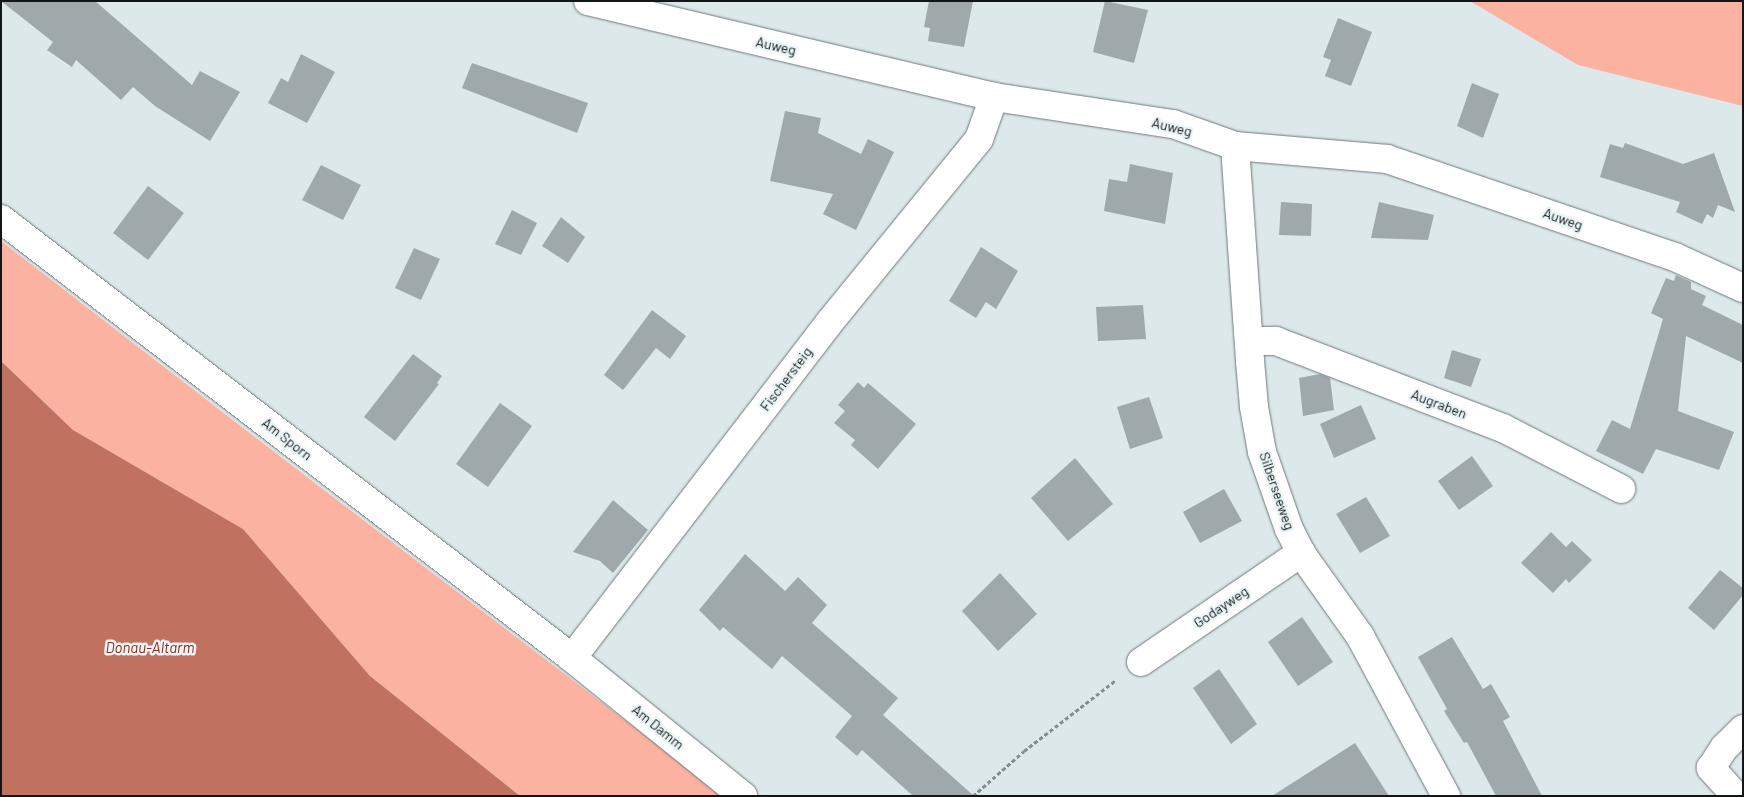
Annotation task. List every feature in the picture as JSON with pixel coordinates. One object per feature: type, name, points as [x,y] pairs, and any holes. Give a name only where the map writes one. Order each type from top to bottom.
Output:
[{"type":"street","name":"Auweg","points":[[588,1],[994,97],[1173,124],[1235,146],[1387,159],[1675,258],[1743,288]]},
{"type":"street","name":"Fischersteig","points":[[572,658],[829,323],[978,139],[994,97]]},
{"type":"street","name":"Silberseeweg","points":[[1235,146],[1254,406],[1262,452],[1289,528],[1302,553],[1360,636],[1446,796]]},
{"type":"street","name":"Am Sporn","points":[[1,220],[572,658]]},
{"type":"street","name":"Augraben","points":[[1250,342],[1276,341],[1503,428],[1621,489]]},
{"type":"street","name":"Godayweg","points":[[1141,662],[1302,553]]},
{"type":"street","name":"Am Damm","points":[[572,658],[743,796]]},
{"type":"street","points":[[1736,796],[1711,768],[1724,748],[1743,729]]},
{"type":"path","points":[[973,796],[1024,751],[1141,662]]},
{"type":"shaded area","points":[[1470,1],[1743,1],[1743,106],[1578,65]]},
{"type":"shaded area","points":[[1,241],[724,796],[520,796],[370,676],[243,529],[73,430],[1,361]]},
{"type":"water","name":"Donau-Altarm","points":[[1,361],[73,430],[243,529],[370,676],[520,796],[1,796]]},
{"type":"building","points":[[1,1],[95,1],[192,85],[200,71],[240,92],[210,141],[155,106],[133,87],[121,100],[76,60],[72,67],[47,50],[53,42]]},
{"type":"building","points":[[929,1],[973,1],[964,47],[928,41],[930,28],[924,27]]},
{"type":"building","points":[[1105,1],[1148,10],[1134,63],[1093,52]]},
{"type":"building","points":[[1338,18],[1372,32],[1351,86],[1325,76],[1331,60],[1323,57]]},
{"type":"building","points":[[301,54],[335,72],[307,123],[268,103],[281,78],[288,82]]},
{"type":"building","points":[[472,63],[588,103],[577,133],[462,88]]},
{"type":"building","points":[[1472,83],[1499,94],[1483,138],[1457,126]]},
{"type":"building","points":[[785,111],[821,118],[818,133],[861,154],[868,139],[894,152],[856,230],[823,214],[833,194],[770,181]]},
{"type":"building","points":[[1625,143],[1683,164],[1714,153],[1735,212],[1718,205],[1713,218],[1707,214],[1702,224],[1676,212],[1680,202],[1600,177],[1610,144],[1623,148]]},
{"type":"building","points":[[1130,164],[1173,173],[1165,224],[1104,211],[1109,179],[1127,182]]},
{"type":"building","points":[[321,165],[361,185],[343,220],[302,200]]},
{"type":"building","points":[[148,186],[184,213],[148,260],[113,233]]},
{"type":"building","points":[[1281,202],[1312,204],[1311,236],[1279,235]]},
{"type":"building","points":[[1379,202],[1434,215],[1428,240],[1371,238]]},
{"type":"building","points":[[512,210],[537,223],[521,255],[495,244]]},
{"type":"building","points":[[561,217],[585,237],[568,263],[542,246]]},
{"type":"building","points":[[981,247],[1018,271],[996,309],[986,302],[976,318],[949,301]]},
{"type":"building","points":[[414,248],[440,259],[421,300],[395,288]]},
{"type":"building","points":[[1676,275],[1691,282],[1691,289],[1706,296],[1702,305],[1743,325],[1743,363],[1686,336],[1678,411],[1734,432],[1719,470],[1656,449],[1643,474],[1596,451],[1612,420],[1630,429],[1663,319],[1651,313],[1666,278],[1674,281]]},
{"type":"building","points":[[1143,305],[1146,339],[1098,341],[1096,307]]},
{"type":"building","points":[[652,310],[686,336],[670,359],[656,348],[623,390],[604,375]]},
{"type":"building","points":[[1452,350],[1481,359],[1471,387],[1444,378]]},
{"type":"building","points":[[413,354],[442,376],[437,383],[439,384],[395,441],[364,417]]},
{"type":"building","points":[[1320,374],[1330,378],[1334,410],[1303,416],[1299,378]]},
{"type":"building","points":[[858,382],[864,388],[868,383],[916,424],[878,469],[851,445],[855,440],[834,423],[845,411],[838,405]]},
{"type":"building","points":[[1149,397],[1163,438],[1130,449],[1117,407]]},
{"type":"building","points":[[500,403],[532,426],[488,487],[456,464]]},
{"type":"building","points":[[1361,405],[1376,439],[1334,458],[1320,424]]},
{"type":"building","points":[[1472,456],[1493,486],[1459,510],[1438,481]]},
{"type":"building","points":[[1075,458],[1113,504],[1068,541],[1031,498]]},
{"type":"building","points":[[1224,489],[1242,521],[1200,543],[1183,512]]},
{"type":"building","points":[[1366,497],[1390,536],[1360,553],[1336,514]]},
{"type":"building","points":[[613,500],[648,530],[613,573],[600,561],[573,552]]},
{"type":"building","points":[[1551,532],[1566,547],[1572,541],[1592,560],[1569,583],[1566,579],[1553,593],[1521,563]]},
{"type":"building","points":[[745,554],[785,591],[798,577],[827,605],[812,623],[898,698],[883,715],[974,796],[913,796],[862,750],[857,756],[835,737],[852,716],[782,656],[772,669],[723,627],[720,631],[699,610]]},
{"type":"building","points":[[1720,570],[1743,588],[1743,595],[1714,630],[1688,608]]},
{"type":"building","points":[[1000,573],[1037,614],[998,651],[962,611]]},
{"type":"building","points":[[1302,617],[1333,662],[1298,686],[1268,642]]},
{"type":"building","points":[[1452,637],[1483,689],[1491,684],[1510,717],[1503,721],[1542,796],[1496,796],[1467,742],[1464,743],[1444,711],[1447,709],[1418,657]]},
{"type":"building","points":[[1219,669],[1257,724],[1231,744],[1193,688]]},
{"type":"building","points":[[1355,743],[1389,796],[1272,796]]}]
